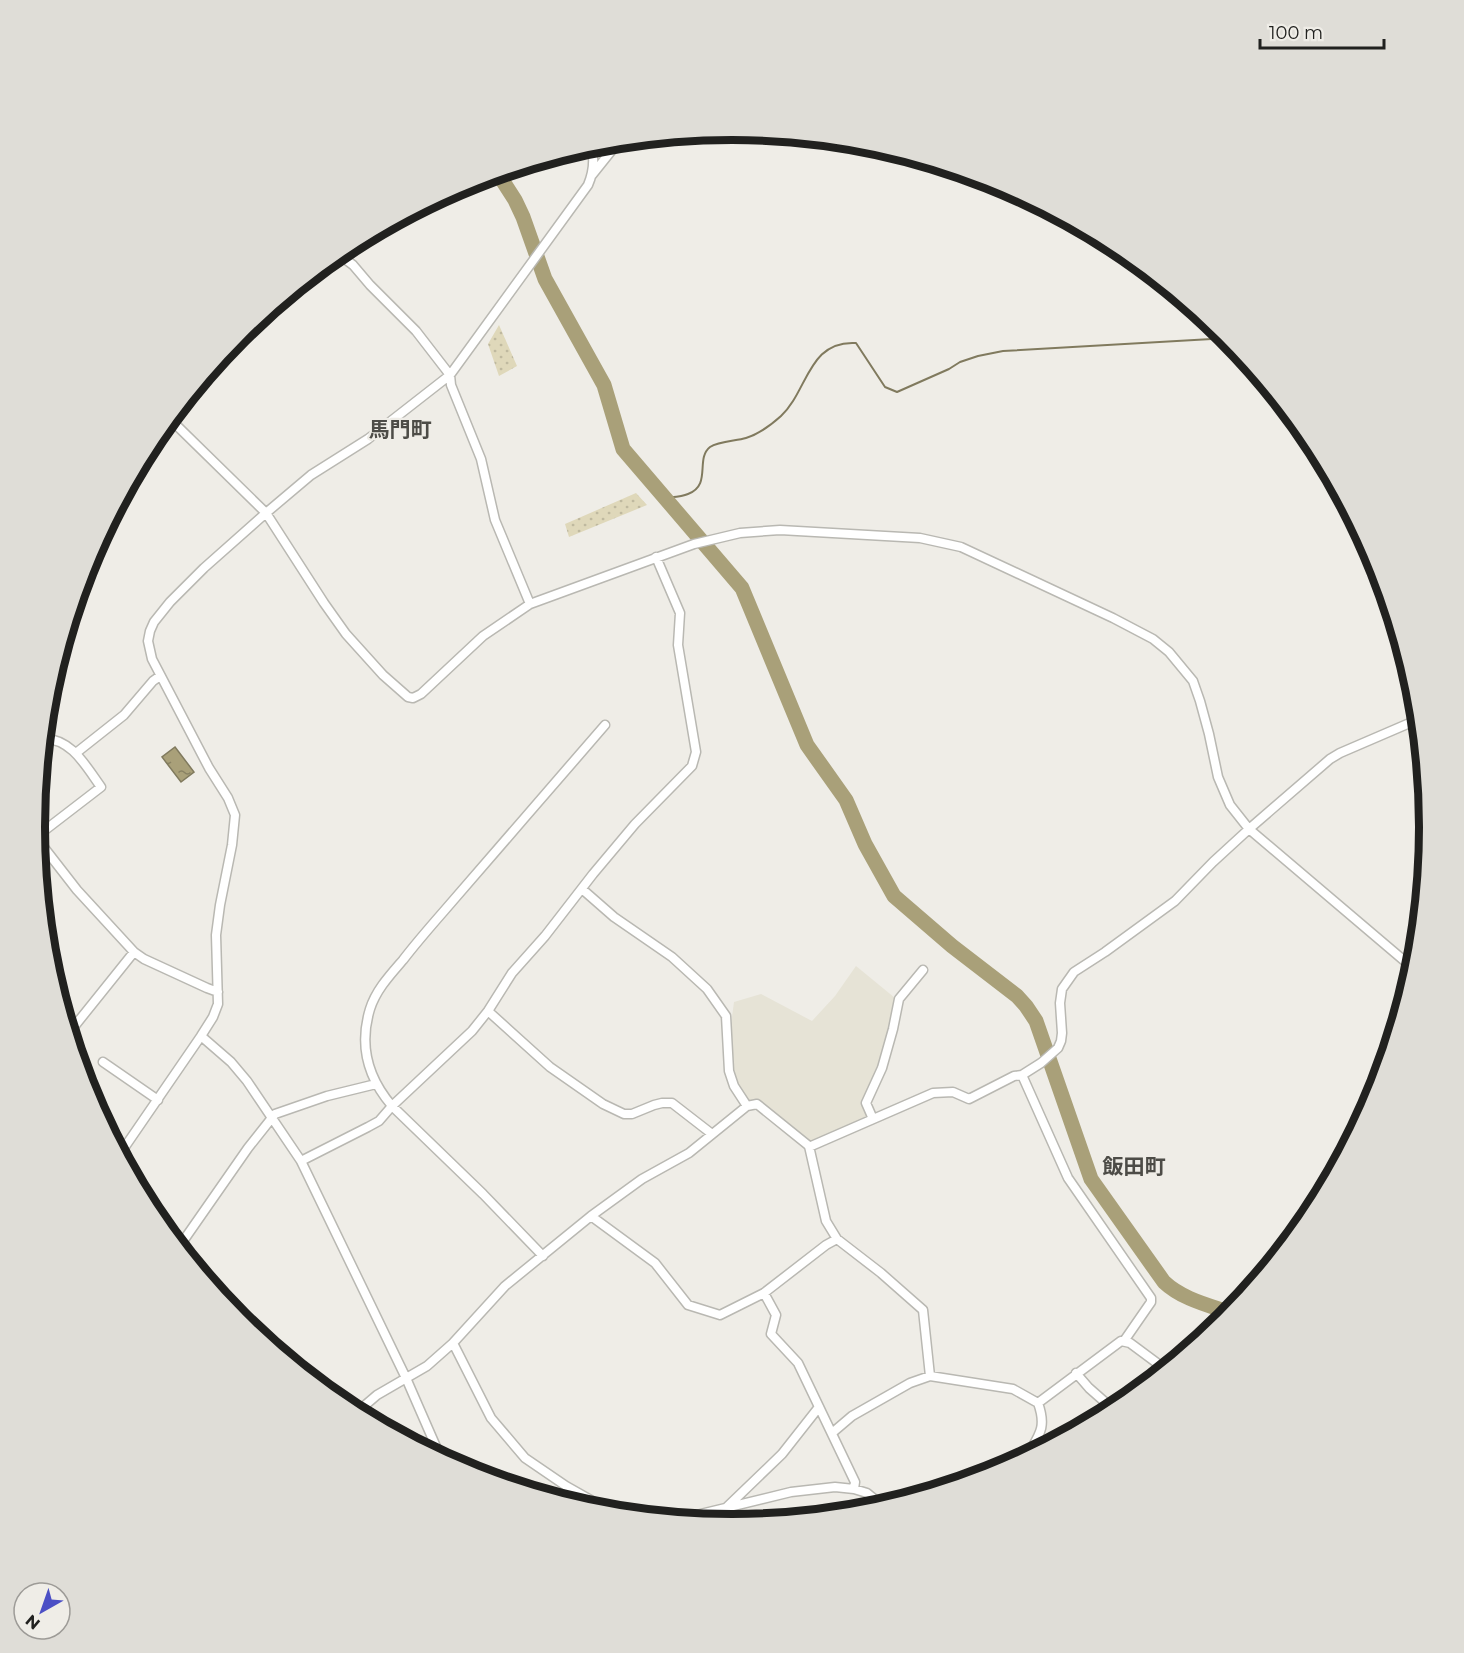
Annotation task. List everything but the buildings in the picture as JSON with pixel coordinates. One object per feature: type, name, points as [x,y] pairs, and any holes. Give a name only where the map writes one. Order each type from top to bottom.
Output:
[{"type":"street","points":[[125,1147],[201,1036],[218,1004],[216,935],[235,815],[228,798],[208,768],[152,659],[148,641],[154,621],[204,568],[311,475],[368,439],[450,375],[612,150]]},
{"type":"street","points":[[592,176],[593,154]]},
{"type":"street","points":[[345,259],[416,331],[450,375],[451,385],[481,459],[495,520],[530,604]]},
{"type":"street","points":[[175,424],[266,513],[345,634],[383,675],[408,697],[413,698],[421,694],[483,636],[530,604],[693,544],[740,533],[780,530],[920,538],[961,547],[1113,618],[1153,639],[1169,652],[1192,681],[1200,701],[1218,777],[1230,805],[1249,829],[1406,962]]},
{"type":"street","points":[[301,1161],[368,1128],[379,1120],[472,1030],[488,1011],[512,973],[545,936],[635,824],[692,766],[696,752],[678,645],[680,613],[656,557]]},
{"type":"street","points":[[76,753],[124,715],[160,676]]},
{"type":"street","points":[[809,1147],[933,1093],[953,1092],[969,1099],[1014,1076],[1022,1075],[1041,1063],[1058,1048],[1061,1041],[1062,989],[1074,972],[1175,901],[1249,829],[1330,759],[1411,722]]},
{"type":"street","points":[[543,1256],[381,1094],[368,1060],[366,1031],[371,1006],[383,984],[605,725]]},
{"type":"street","points":[[45,829],[101,787],[76,753],[51,740]]},
{"type":"street","points":[[46,849],[77,890],[134,952],[144,959],[218,992]]},
{"type":"street","points":[[582,889],[614,917],[672,957],[707,989],[726,1016],[729,1071],[734,1086],[747,1106]]},
{"type":"street","points":[[75,1026],[134,952]]},
{"type":"street","points":[[873,1119],[866,1103],[882,1068],[899,999],[923,970]]},
{"type":"street","points":[[488,1011],[550,1067],[603,1104],[624,1114],[632,1114],[654,1105],[672,1103],[712,1134]]},
{"type":"street","points":[[201,1036],[231,1062],[247,1081],[301,1161],[406,1378],[436,1446]]},
{"type":"street","points":[[103,1062],[158,1100]]},
{"type":"street","points":[[1022,1075],[1068,1178],[1151,1298],[1151,1302],[1124,1341]]},
{"type":"street","points":[[184,1240],[248,1148],[275,1114],[317,1099],[376,1084]]},
{"type":"street","points":[[364,1406],[377,1395],[427,1366],[453,1343],[505,1286],[591,1216],[642,1179],[689,1153],[747,1106],[757,1104],[809,1147],[826,1221],[837,1239],[881,1273],[922,1310],[930,1376]]},
{"type":"street","points":[[591,1216],[655,1263],[688,1305],[720,1315],[764,1293],[837,1239]]},
{"type":"street","points":[[764,1293],[776,1315],[771,1334],[798,1363],[855,1482],[854,1489]]},
{"type":"street","points":[[1038,1403],[1118,1342],[1130,1343],[1159,1365]]},
{"type":"street","points":[[453,1343],[491,1418],[525,1458],[586,1497]]},
{"type":"street","points":[[1076,1373],[1106,1403]]},
{"type":"street","points":[[832,1433],[862,1410],[910,1383],[930,1376],[1013,1389],[1038,1403],[1041,1412],[1041,1433],[1035,1444]]},
{"type":"street","points":[[727,1507],[782,1454],[819,1407]]},
{"type":"street","points":[[704,1513],[790,1492],[835,1487],[854,1489],[867,1493],[874,1498]]},
{"type":"shaded area","points":[[499,325],[517,366],[499,376],[488,344]]},
{"type":"shaded area","points":[[636,493],[647,505],[569,537],[565,524]]},
{"type":"shaded area","points":[[856,966],[895,998],[890,1027],[863,1104],[868,1117],[809,1143],[758,1100],[749,1101],[744,1097],[737,1085],[732,1070],[730,1032],[734,1002],[761,994],[812,1021],[835,996]]},
{"type":"water","points":[[175,747],[194,772],[181,782],[162,757]]},
{"type":"waterway","points":[[502,179],[523,217],[545,279],[604,385],[623,449],[742,588],[807,745],[846,800],[865,844],[894,896],[952,946],[1017,996],[1026,1006],[1036,1021],[1091,1179],[1164,1282],[1187,1297],[1220,1309]]},
{"type":"waterway","points":[[665,498],[685,495],[695,490],[702,478],[704,458],[710,447],[751,436],[765,429],[781,416],[790,406],[818,358],[840,344],[856,343],[885,387],[897,392],[960,362],[1003,351],[1216,339]]},
{"type":"district","name":"馬門町","points":[[400,429]]},
{"type":"district","name":"飯田町","points":[[1134,1166]]}]
